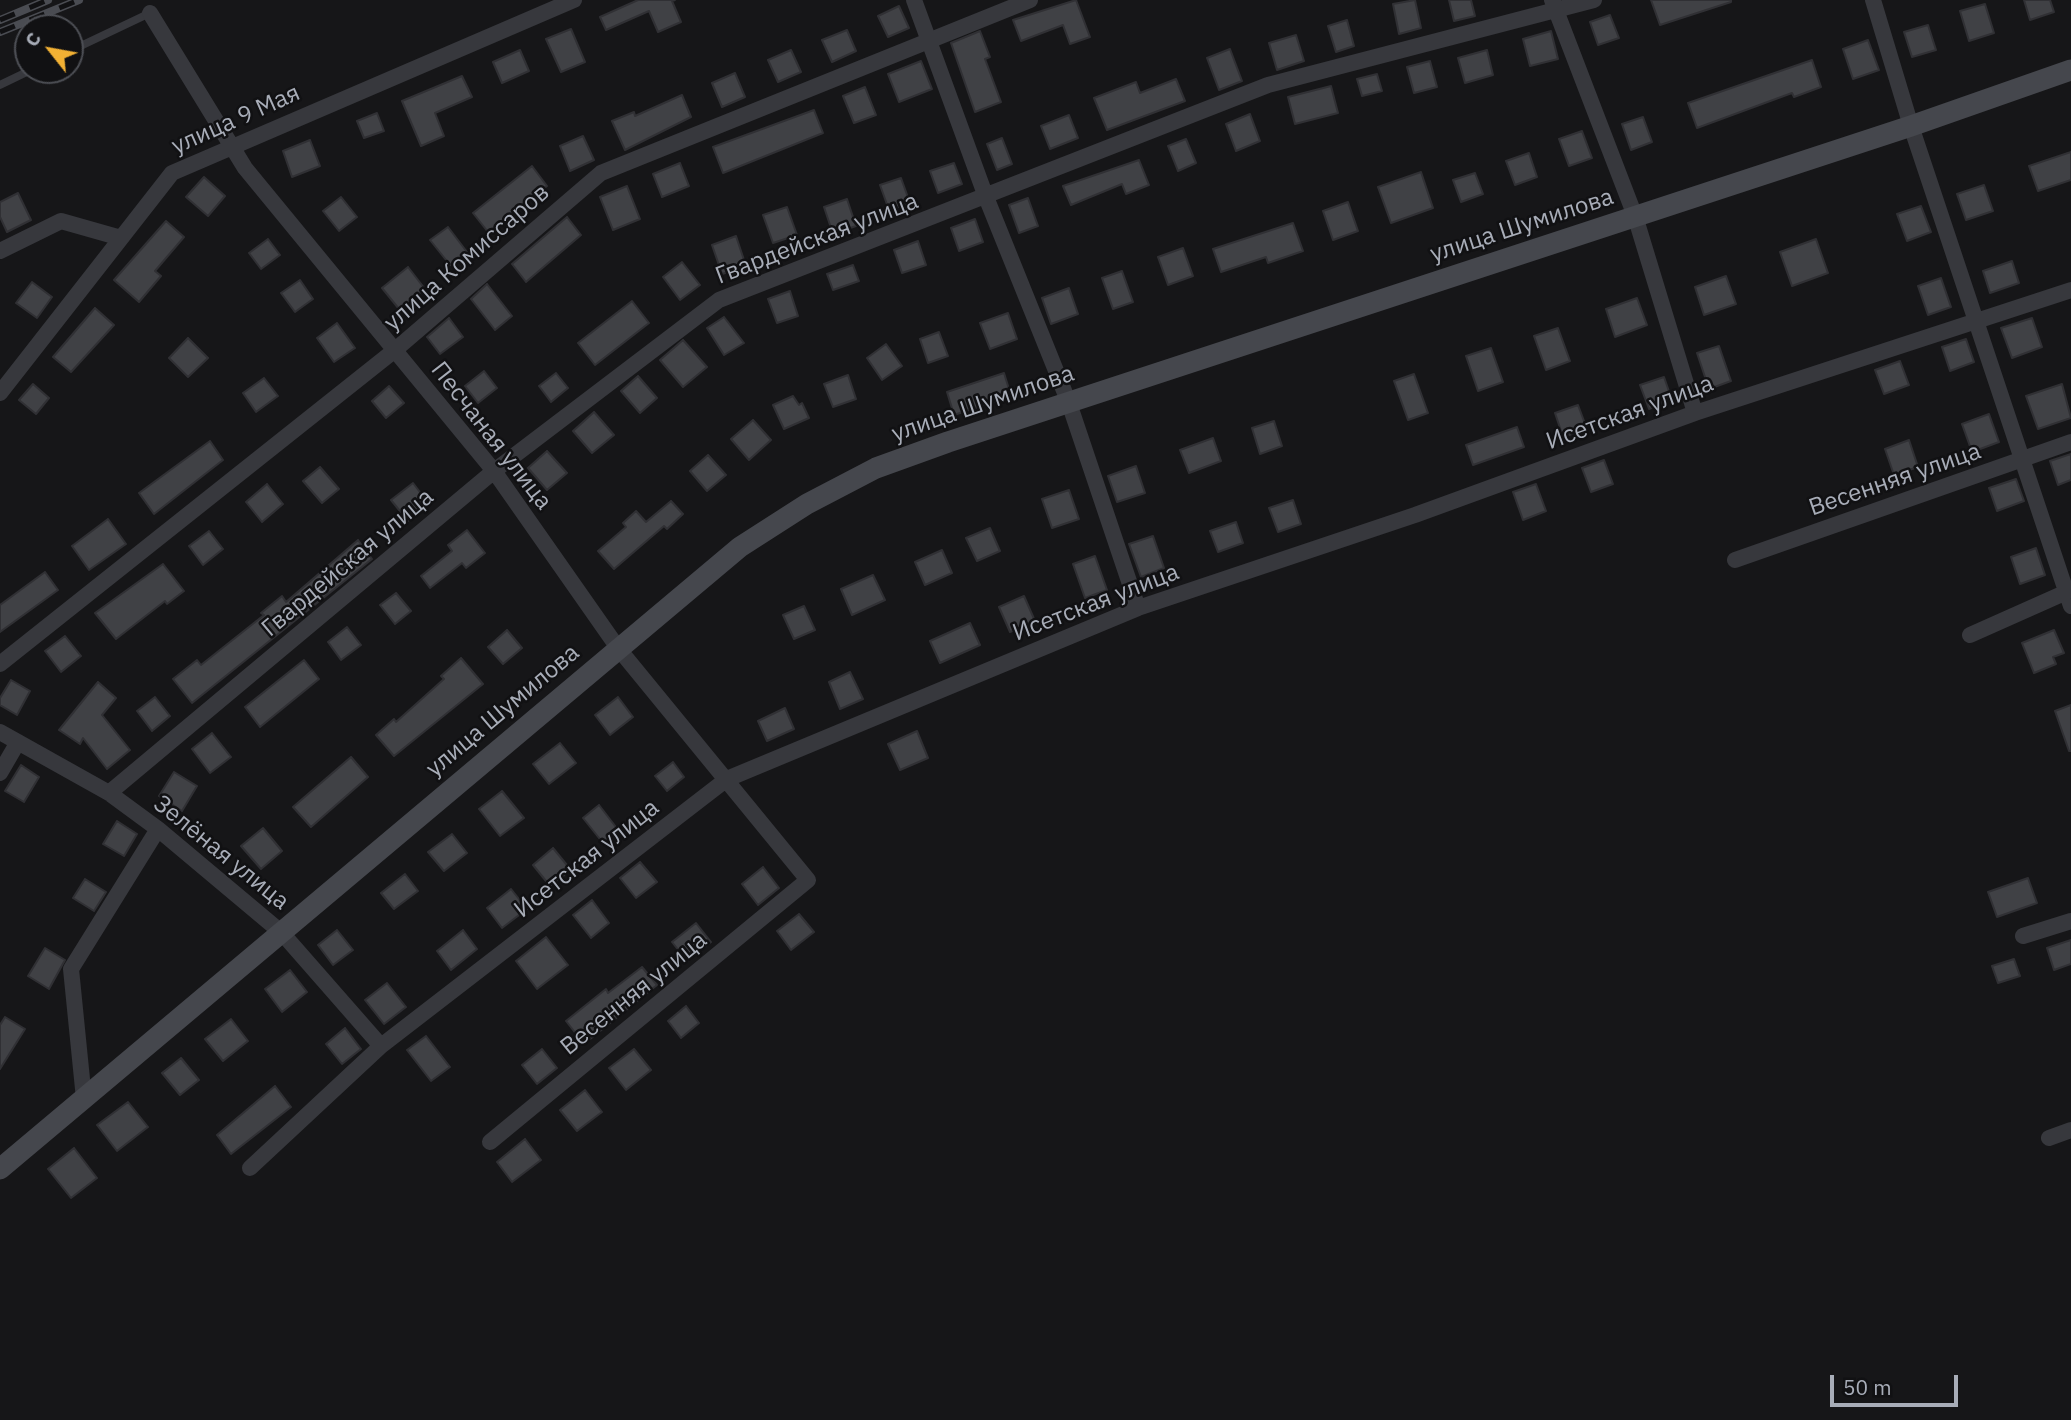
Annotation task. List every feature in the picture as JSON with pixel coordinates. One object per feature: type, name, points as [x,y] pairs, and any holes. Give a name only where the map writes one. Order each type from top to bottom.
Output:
[{"type":"street","name":"улица 9 Мая","points":[[0,393],[172,173],[229,146],[574,0]]},
{"type":"street","points":[[914,0],[926,40],[986,197],[1069,402],[1138,607]]},
{"type":"street","name":"улица Комиссаров","points":[[0,664],[395,350],[601,173],[1030,0]]},
{"type":"street","name":"Гвардейская улица","points":[[109,793],[494,471],[719,300],[1268,85],[1553,5],[1594,0]]},
{"type":"street","points":[[1872,0],[1911,126],[2069,596],[1970,635]]},
{"type":"street","points":[[1553,5],[1635,216],[1695,413]]},
{"type":"street","name":"Песчаная улица","points":[[150,13],[229,146],[494,471],[618,648],[808,880]]},
{"type":"street","name":"улица Шумилова","points":[[0,1169],[740,547],[807,504],[876,468],[1069,402],[1911,126],[2071,70]]},
{"type":"street","points":[[0,251],[61,221],[121,238]]},
{"type":"street","name":"Исетская улица","points":[[250,1168],[382,1046],[727,779],[1138,607],[1415,515],[1695,413],[1977,323],[2071,290]]},
{"type":"street","name":"Весенняя улица","points":[[1735,560],[2071,442]]},
{"type":"street","name":"Зелёная улица","points":[[0,732],[109,793],[158,829],[282,933],[382,1046]]},
{"type":"street","points":[[0,773],[18,742]]},
{"type":"street","points":[[84,1099],[71,968],[158,829]]},
{"type":"street","name":"Весенняя улица","points":[[490,1142],[808,880]]},
{"type":"street","points":[[2023,936],[2071,921]]},
{"type":"street","points":[[2049,1138],[2071,1130]]},
{"type":"lane","points":[[84,44],[150,13]]},
{"type":"building","points":[[638,0],[675,0],[672,1],[681,22],[658,32],[649,11],[606,30],[600,17]]},
{"type":"building","points":[[1076,0],[1090,37],[1070,44],[1063,25],[1021,41],[1013,20]]},
{"type":"building","points":[[1415,0],[1421,28],[1399,34],[1393,4]]},
{"type":"building","points":[[1449,0],[1471,0],[1475,16],[1454,21]]},
{"type":"building","points":[[1651,0],[1731,0],[1731,2],[1660,25]]},
{"type":"building","points":[[2024,0],[2050,0],[2054,12],[2030,20]]},
{"type":"building","points":[[1985,4],[1994,33],[1969,41],[1960,11]]},
{"type":"building","points":[[899,6],[909,28],[888,37],[878,16]]},
{"type":"building","points":[[1610,15],[1619,38],[1598,45],[1590,22]]},
{"type":"building","points":[[1347,20],[1354,46],[1336,52],[1328,26]]},
{"type":"building","points":[[1928,25],[1936,50],[1912,57],[1904,32]]},
{"type":"building","points":[[571,29],[585,62],[561,72],[546,39]]},
{"type":"building","points":[[847,30],[856,51],[832,62],[822,40]]},
{"type":"building","points":[[980,31],[990,57],[985,59],[1001,102],[975,112],[951,43]]},
{"type":"building","points":[[1551,31],[1558,59],[1530,66],[1523,39]]},
{"type":"building","points":[[1296,35],[1304,61],[1277,70],[1269,43]]},
{"type":"building","points":[[1868,40],[1879,70],[1853,79],[1843,49]]},
{"type":"building","points":[[1230,49],[1242,81],[1219,90],[1207,58]]},
{"type":"building","points":[[520,50],[529,71],[502,83],[493,62]]},
{"type":"building","points":[[791,50],[801,72],[778,82],[768,60]]},
{"type":"building","points":[[1487,50],[1493,75],[1465,83],[1458,58]]},
{"type":"building","points":[[1812,60],[1821,87],[1794,97],[1792,93],[1697,128],[1688,103]]},
{"type":"building","points":[[921,61],[932,89],[899,102],[888,74]]},
{"type":"building","points":[[1430,61],[1437,87],[1414,93],[1407,67]]},
{"type":"building","points":[[735,73],[745,97],[722,107],[712,83]]},
{"type":"building","points":[[1377,74],[1382,91],[1362,96],[1357,79]]},
{"type":"building","points":[[462,76],[472,97],[435,113],[444,136],[421,146],[402,101]]},
{"type":"building","points":[[1176,79],[1185,101],[1107,130],[1094,98],[1136,82],[1140,93]]},
{"type":"building","points":[[1331,86],[1338,113],[1295,124],[1288,97]]},
{"type":"building","points":[[865,87],[876,115],[854,123],[843,96]]},
{"type":"building","points":[[682,95],[691,117],[625,150],[612,121],[634,112],[635,116]]},
{"type":"building","points":[[814,110],[823,133],[723,173],[713,147]]},
{"type":"building","points":[[377,113],[384,131],[364,138],[357,121]]},
{"type":"building","points":[[1250,114],[1260,141],[1236,151],[1226,124]]},
{"type":"building","points":[[1069,115],[1078,138],[1050,149],[1041,126]]},
{"type":"building","points":[[1643,117],[1652,142],[1631,150],[1622,124]]},
{"type":"building","points":[[1582,131],[1592,158],[1569,166],[1559,139]]},
{"type":"building","points":[[583,136],[594,160],[570,171],[560,146]]},
{"type":"building","points":[[1002,138],[1012,164],[997,170],[987,144]]},
{"type":"building","points":[[1186,139],[1196,163],[1178,171],[1168,146]]},
{"type":"building","points":[[310,140],[320,166],[292,177],[283,151]]},
{"type":"building","points":[[2071,152],[2071,180],[2038,191],[2029,166]]},
{"type":"building","points":[[1529,153],[1537,177],[1515,185],[1506,161]]},
{"type":"building","points":[[1139,160],[1149,185],[1126,194],[1122,184],[1071,205],[1063,186]]},
{"type":"building","points":[[680,163],[689,186],[662,197],[653,174]]},
{"type":"building","points":[[954,163],[962,184],[938,193],[930,171]]},
{"type":"building","points":[[532,166],[547,186],[488,232],[473,213]]},
{"type":"building","points":[[1421,172],[1433,208],[1391,223],[1378,187]]},
{"type":"building","points":[[1475,173],[1483,194],[1461,202],[1453,180]]},
{"type":"building","points":[[204,177],[225,196],[208,216],[186,197]]},
{"type":"building","points":[[901,178],[910,203],[889,210],[880,185]]},
{"type":"building","points":[[1984,185],[1993,211],[1966,220],[1957,194]]},
{"type":"building","points":[[627,186],[640,219],[613,230],[600,197]]},
{"type":"building","points":[[18,193],[31,220],[7,232],[0,217],[0,202]]},
{"type":"building","points":[[341,197],[357,217],[339,231],[323,211]]},
{"type":"building","points":[[1028,198],[1038,226],[1019,233],[1009,205]]},
{"type":"building","points":[[847,199],[856,226],[833,234],[824,207]]},
{"type":"building","points":[[1348,202],[1358,231],[1333,240],[1323,211]]},
{"type":"building","points":[[1921,206],[1931,232],[1907,241],[1897,214]]},
{"type":"building","points":[[787,207],[797,235],[773,243],[763,215]]},
{"type":"building","points":[[567,217],[581,235],[526,282],[512,264]]},
{"type":"building","points":[[975,219],[983,242],[959,251],[951,228]]},
{"type":"building","points":[[166,221],[184,237],[155,271],[161,276],[139,302],[114,280]]},
{"type":"building","points":[[1293,223],[1303,251],[1268,263],[1266,257],[1221,272],[1213,249]]},
{"type":"building","points":[[448,227],[467,252],[450,265],[430,240]]},
{"type":"building","points":[[736,236],[746,266],[722,274],[712,245]]},
{"type":"building","points":[[268,239],[280,255],[261,269],[249,253]]},
{"type":"building","points":[[1816,239],[1828,273],[1792,286],[1780,252]]},
{"type":"building","points":[[918,241],[926,265],[902,273],[894,250]]},
{"type":"building","points":[[1183,248],[1193,276],[1168,285],[1158,257]]},
{"type":"building","points":[[2012,261],[2019,283],[1990,293],[1983,271]]},
{"type":"building","points":[[682,262],[700,285],[680,300],[663,277]]},
{"type":"building","points":[[853,265],[859,281],[833,290],[827,274]]},
{"type":"building","points":[[408,267],[425,289],[399,309],[382,288]]},
{"type":"building","points":[[1122,271],[1133,302],[1113,309],[1102,278]]},
{"type":"building","points":[[1726,276],[1736,304],[1704,315],[1695,287]]},
{"type":"building","points":[[1941,278],[1951,307],[1928,315],[1918,286]]},
{"type":"building","points":[[300,280],[313,299],[295,312],[281,293]]},
{"type":"building","points":[[32,282],[52,297],[37,318],[16,303]]},
{"type":"building","points":[[487,284],[512,316],[495,330],[471,299]]},
{"type":"building","points":[[1069,288],[1078,314],[1051,324],[1042,298]]},
{"type":"building","points":[[790,291],[798,316],[777,323],[768,299]]},
{"type":"building","points":[[1637,298],[1647,325],[1615,337],[1606,309]]},
{"type":"building","points":[[632,301],[649,323],[595,365],[578,343]]},
{"type":"building","points":[[95,308],[114,325],[71,372],[53,357]]},
{"type":"building","points":[[1008,313],[1017,339],[990,349],[980,323]]},
{"type":"building","points":[[724,317],[744,343],[724,355],[707,328]]},
{"type":"building","points":[[449,318],[463,337],[440,354],[427,337]]},
{"type":"building","points":[[2032,318],[2042,347],[2012,358],[2001,328]]},
{"type":"building","points":[[337,323],[355,348],[334,362],[317,338]]},
{"type":"building","points":[[1558,328],[1570,361],[1546,370],[1534,336]]},
{"type":"building","points":[[939,332],[948,356],[928,363],[920,339]]},
{"type":"building","points":[[188,338],[208,358],[188,377],[169,358]]},
{"type":"building","points":[[1966,339],[1974,362],[1950,371],[1942,347]]},
{"type":"building","points":[[683,340],[707,367],[683,387],[660,360]]},
{"type":"building","points":[[886,344],[902,366],[882,380],[867,358]]},
{"type":"building","points":[[1719,346],[1731,381],[1709,389],[1697,353]]},
{"type":"building","points":[[1491,348],[1503,382],[1478,391],[1466,356]]},
{"type":"building","points":[[1900,361],[1909,385],[1884,394],[1875,370]]},
{"type":"building","points":[[484,371],[497,388],[478,403],[465,386]]},
{"type":"building","points":[[556,373],[568,388],[551,402],[539,386]]},
{"type":"building","points":[[1004,373],[1009,389],[1003,391],[1005,398],[954,415],[947,392]]},
{"type":"building","points":[[1414,374],[1428,413],[1408,420],[1394,381]]},
{"type":"building","points":[[848,375],[856,399],[833,407],[824,384]]},
{"type":"building","points":[[638,376],[657,398],[640,413],[621,391]]},
{"type":"building","points":[[1664,377],[1672,400],[1649,409],[1640,385]]},
{"type":"building","points":[[264,378],[278,396],[256,412],[243,393]]},
{"type":"building","points":[[33,384],[49,398],[36,414],[19,400]]},
{"type":"building","points":[[2062,384],[2071,418],[2038,429],[2026,396]]},
{"type":"building","points":[[389,386],[404,403],[386,418],[372,401]]},
{"type":"building","points":[[793,396],[799,405],[802,403],[809,418],[784,429],[773,405]]},
{"type":"building","points":[[1578,405],[1587,429],[1563,437],[1555,413]]},
{"type":"building","points":[[594,412],[614,435],[592,453],[573,431]]},
{"type":"building","points":[[1989,414],[1999,442],[1972,452],[1962,424]]},
{"type":"building","points":[[753,420],[771,440],[749,460],[731,439]]},
{"type":"building","points":[[1274,421],[1282,446],[1260,454],[1252,428]]},
{"type":"building","points":[[1517,427],[1524,447],[1473,465],[1466,445]]},
{"type":"building","points":[[1213,438],[1221,461],[1189,473],[1180,450]]},
{"type":"building","points":[[1909,440],[1918,467],[1894,475],[1885,449]]},
{"type":"building","points":[[210,441],[223,460],[154,514],[139,493]]},
{"type":"building","points":[[547,451],[567,473],[547,490],[528,468]]},
{"type":"building","points":[[2071,454],[2071,480],[2058,485],[2050,461]]},
{"type":"building","points":[[708,455],[726,475],[707,491],[690,471]]},
{"type":"building","points":[[1604,460],[1613,484],[1591,492],[1582,468]]},
{"type":"building","points":[[1136,466],[1145,493],[1117,502],[1108,476]]},
{"type":"building","points":[[320,467],[339,489],[322,503],[303,481]]},
{"type":"building","points":[[2016,479],[2024,501],[1997,511],[1989,488]]},
{"type":"building","points":[[413,483],[429,504],[408,521],[391,500]]},
{"type":"building","points":[[267,484],[283,504],[262,522],[246,502]]},
{"type":"building","points":[[1536,484],[1546,511],[1523,520],[1513,492]]},
{"type":"building","points":[[1069,490],[1079,519],[1052,528],[1042,499]]},
{"type":"building","points":[[1293,500],[1301,524],[1278,532],[1269,508]]},
{"type":"building","points":[[671,501],[683,514],[667,529],[664,526],[614,569],[598,551],[626,527],[623,523],[636,511],[646,522]]},
{"type":"building","points":[[108,519],[126,544],[89,570],[72,546]]},
{"type":"building","points":[[1236,522],[1243,543],[1218,552],[1210,531]]},
{"type":"building","points":[[990,528],[1000,551],[977,561],[966,538]]},
{"type":"building","points":[[467,530],[485,553],[466,568],[462,563],[430,588],[421,576],[452,551],[448,545]]},
{"type":"building","points":[[209,531],[223,549],[203,565],[189,546]]},
{"type":"building","points":[[1153,536],[1164,568],[1141,577],[1129,544]]},
{"type":"building","points":[[358,540],[372,559],[192,703],[173,679],[197,660],[201,665],[264,615],[261,613],[282,596],[286,602]]},
{"type":"building","points":[[2036,548],[2045,575],[2020,584],[2011,557]]},
{"type":"building","points":[[942,550],[952,573],[925,585],[915,562]]},
{"type":"building","points":[[1095,556],[1107,590],[1085,598],[1073,564]]},
{"type":"building","points":[[163,564],[184,591],[167,604],[165,601],[116,639],[95,613]]},
{"type":"building","points":[[45,572],[58,590],[0,632],[0,605]]},
{"type":"building","points":[[873,575],[885,600],[852,615],[841,589]]},
{"type":"building","points":[[396,593],[411,611],[395,624],[380,605]]},
{"type":"building","points":[[1024,596],[1035,621],[1010,632],[999,607]]},
{"type":"building","points":[[804,606],[815,630],[794,639],[783,615]]},
{"type":"building","points":[[970,623],[980,645],[940,663],[930,641]]},
{"type":"building","points":[[347,627],[361,645],[341,660],[328,642]]},
{"type":"building","points":[[507,630],[522,648],[503,664],[488,647]]},
{"type":"building","points":[[2054,630],[2064,653],[2053,657],[2056,664],[2034,673],[2022,643]]},
{"type":"building","points":[[65,636],[81,656],[61,672],[45,651]]},
{"type":"building","points":[[461,658],[483,684],[394,756],[376,735],[394,719],[396,722],[444,679],[441,676]]},
{"type":"building","points":[[304,660],[319,679],[260,727],[245,707]]},
{"type":"building","points":[[850,672],[863,699],[840,709],[829,682]]},
{"type":"building","points":[[11,680],[30,691],[17,715],[0,705],[0,698]]},
{"type":"building","points":[[98,682],[116,698],[102,715],[130,750],[107,769],[83,738],[80,744],[59,730]]},
{"type":"building","points":[[155,697],[170,716],[152,731],[137,711]]},
{"type":"building","points":[[618,697],[633,717],[610,735],[595,715]]},
{"type":"building","points":[[2071,705],[2071,751],[2069,751],[2055,711]]},
{"type":"building","points":[[785,708],[794,729],[767,741],[758,721]]},
{"type":"building","points":[[917,731],[928,758],[900,770],[888,744]]},
{"type":"building","points":[[212,733],[231,757],[210,773],[192,749]]},
{"type":"building","points":[[560,743],[576,763],[549,784],[533,764]]},
{"type":"building","points":[[351,757],[368,777],[311,827],[293,807]]},
{"type":"building","points":[[673,762],[684,777],[667,791],[655,776]]},
{"type":"building","points":[[21,765],[39,777],[24,802],[5,791]]},
{"type":"building","points":[[174,772],[197,786],[182,811],[159,796]]},
{"type":"building","points":[[502,791],[524,818],[500,836],[479,809]]},
{"type":"building","points":[[599,805],[619,831],[603,843],[583,818]]},
{"type":"building","points":[[117,821],[137,834],[124,856],[103,844]]},
{"type":"building","points":[[263,828],[282,851],[261,869],[241,846]]},
{"type":"building","points":[[452,834],[467,853],[444,871],[428,852]]},
{"type":"building","points":[[553,848],[571,870],[550,886],[533,865]]},
{"type":"building","points":[[640,862],[657,882],[636,898],[620,878]]},
{"type":"building","points":[[763,867],[779,888],[758,905],[742,884]]},
{"type":"building","points":[[405,874],[418,891],[394,909],[381,893]]},
{"type":"building","points":[[2028,878],[2037,903],[1997,917],[1988,892]]},
{"type":"building","points":[[85,879],[106,892],[94,911],[73,898]]},
{"type":"building","points":[[511,889],[527,909],[502,928],[487,908]]},
{"type":"building","points":[[592,900],[609,923],[591,938],[573,915]]},
{"type":"building","points":[[799,914],[814,932],[791,950],[777,931]]},
{"type":"building","points":[[696,923],[711,942],[687,961],[672,942]]},
{"type":"building","points":[[337,930],[353,950],[333,965],[318,945]]},
{"type":"building","points":[[463,930],[477,949],[451,970],[437,951]]},
{"type":"building","points":[[546,937],[568,965],[537,989],[516,961]]},
{"type":"building","points":[[2071,940],[2071,964],[2054,970],[2047,948]]},
{"type":"building","points":[[45,948],[65,960],[49,989],[28,976]]},
{"type":"building","points":[[2014,959],[2020,976],[1998,983],[1992,966]]},
{"type":"building","points":[[642,967],[657,985],[584,1044],[566,1021],[606,989],[608,993]]},
{"type":"building","points":[[290,970],[307,992],[282,1012],[265,989]]},
{"type":"building","points":[[387,983],[406,1007],[384,1024],[365,1000]]},
{"type":"building","points":[[686,1006],[699,1023],[681,1038],[668,1021]]},
{"type":"building","points":[[5,1017],[25,1029],[0,1069],[0,1025]]},
{"type":"building","points":[[231,1019],[248,1041],[223,1061],[205,1039]]},
{"type":"building","points":[[345,1028],[361,1049],[342,1064],[326,1044]]},
{"type":"building","points":[[426,1036],[450,1067],[431,1081],[407,1050]]},
{"type":"building","points":[[542,1049],[557,1068],[537,1084],[522,1065]]},
{"type":"building","points":[[634,1049],[651,1070],[626,1090],[609,1068]]},
{"type":"building","points":[[181,1058],[199,1080],[180,1095],[162,1073]]},
{"type":"building","points":[[275,1086],[291,1107],[231,1154],[217,1135]]},
{"type":"building","points":[[585,1090],[602,1112],[577,1131],[560,1110]]},
{"type":"building","points":[[128,1102],[148,1127],[117,1151],[97,1125]]},
{"type":"building","points":[[525,1139],[541,1160],[512,1182],[497,1162]]},
{"type":"building","points":[[74,1148],[97,1178],[71,1198],[48,1169]]},
{"type":"railway","points":[[0,20],[48,0]]},
{"type":"railway","points":[[0,32],[79,0]]}]
